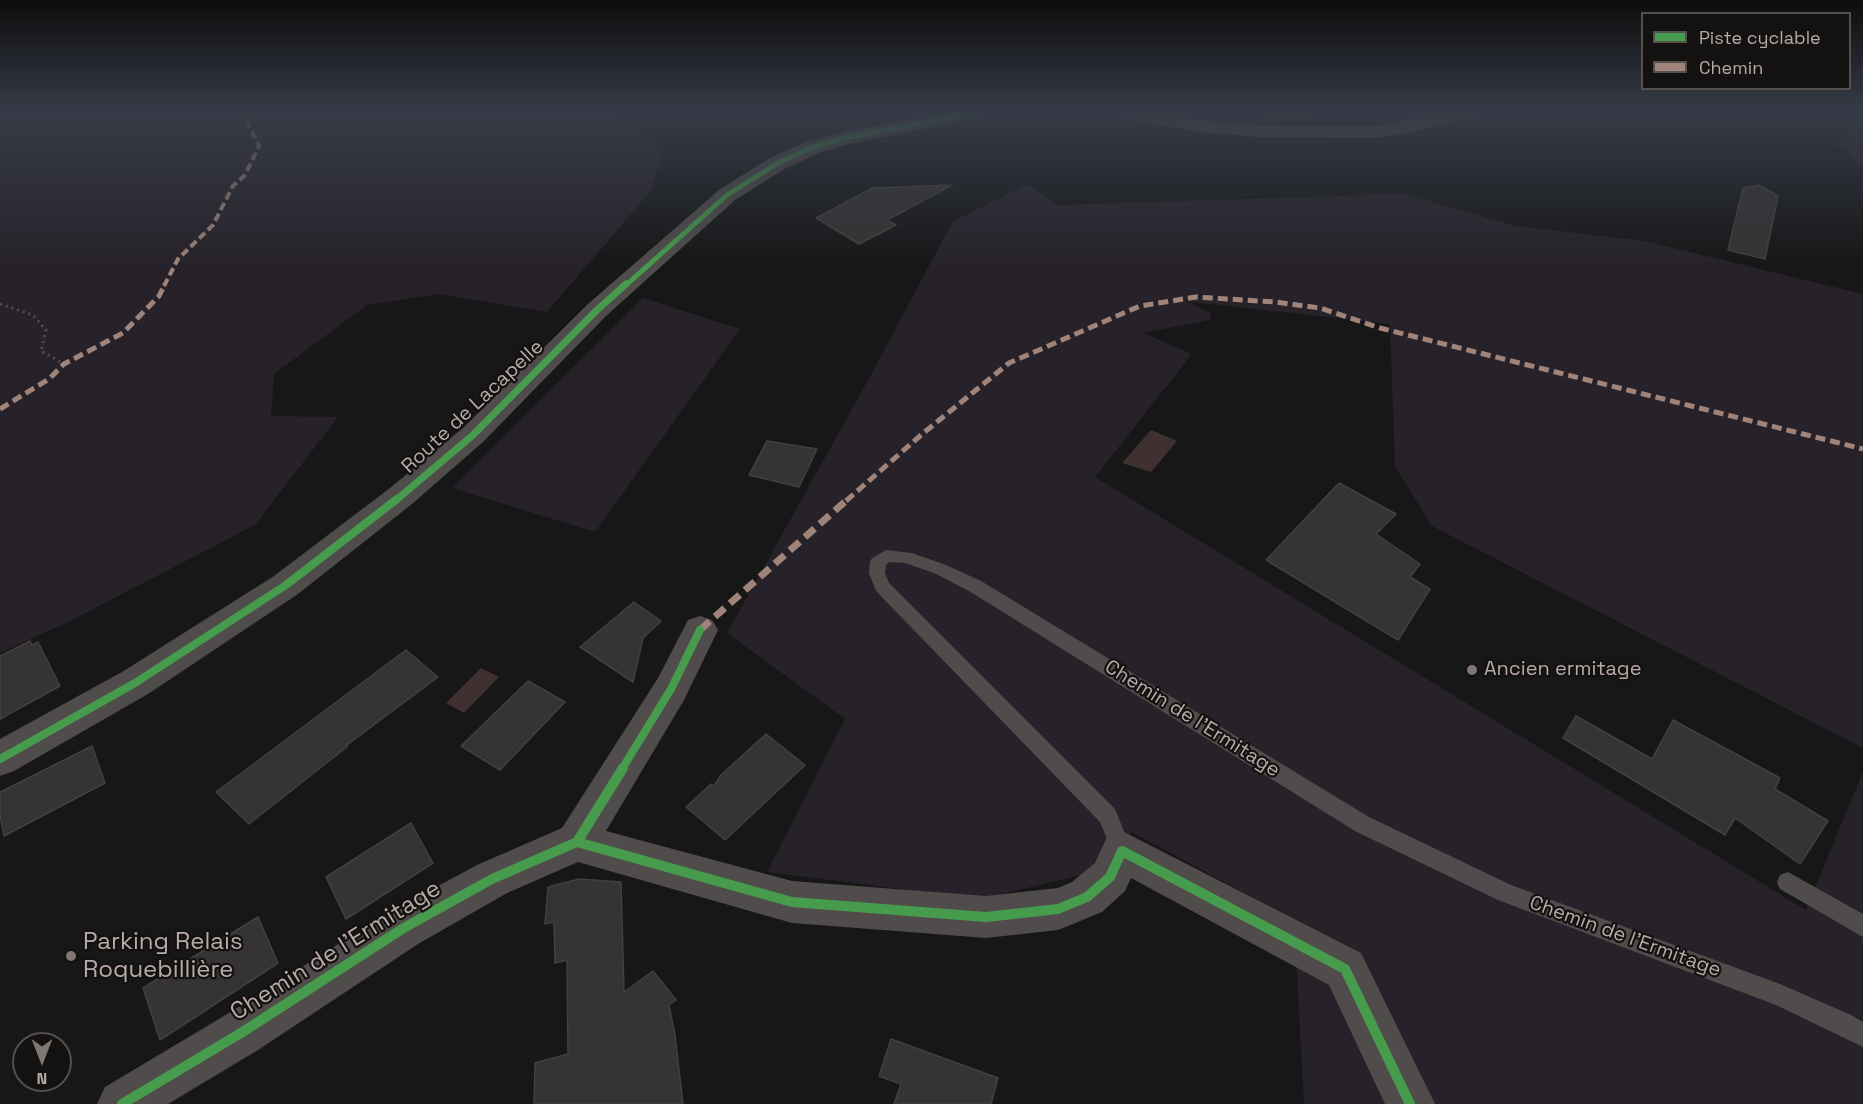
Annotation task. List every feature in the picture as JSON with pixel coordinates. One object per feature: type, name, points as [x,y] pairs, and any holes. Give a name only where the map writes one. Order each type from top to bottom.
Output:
[{"type":"street","name":"Route de Lacapelle","points":[[0,759],[135,684],[294,579],[375,517],[473,435],[597,310],[727,195],[775,165]]},
{"type":"street","points":[[700,630],[671,689],[577,843],[792,902],[986,917],[1058,909],[1087,897],[1110,877],[1122,851],[1345,969],[1410,1104]]},
{"type":"street","name":"Chemin de l'Ermitage","points":[[122,1104],[241,1033],[402,929],[492,879],[577,843]]},
{"type":"lane","name":"Chemin de l'Ermitage","points":[[1122,851],[1108,816],[882,586],[877,573],[878,562],[886,556],[906,557],[940,569],[975,586],[1362,824],[1506,893],[1780,995],[1843,1023],[1863,1035]]},
{"type":"lane","points":[[1788,882],[1863,926]]},
{"type":"path","points":[[0,304],[33,315],[46,330],[41,351],[64,364]]},
{"type":"shaded area","points":[[0,165],[660,165],[650,192],[547,312],[439,294],[367,305],[274,374],[271,416],[338,417],[255,525],[68,622],[0,653]]},
{"type":"shaded area","points":[[1029,184],[1057,205],[1404,194],[1516,226],[1644,241],[1863,294],[1863,748],[1432,526],[1395,467],[1390,324],[1190,302],[1211,314],[1210,320],[1143,333],[1192,354],[1095,477],[1806,910],[1863,771],[1863,1104],[1304,1104],[1294,920],[1132,832],[1081,875],[980,899],[767,872],[845,719],[727,633],[866,384],[953,221]]},
{"type":"shaded area","points":[[643,298],[740,329],[595,532],[452,488]]},
{"type":"shaded area","points":[[1151,430],[1177,441],[1151,472],[1122,463]]},
{"type":"shaded area","points":[[481,668],[499,677],[464,713],[446,703]]},
{"type":"building","points":[[952,185],[887,220],[896,225],[859,244],[816,218],[873,188]]},
{"type":"building","points":[[1759,185],[1778,196],[1765,259],[1728,250],[1743,188]]},
{"type":"building","points":[[767,441],[817,449],[799,487],[749,475]]},
{"type":"building","points":[[1339,483],[1396,514],[1376,534],[1420,564],[1410,577],[1430,589],[1398,640],[1266,560]]},
{"type":"building","points":[[634,602],[661,621],[643,638],[633,682],[580,647]]},
{"type":"building","points":[[30,641],[32,645],[38,642],[60,686],[0,719],[0,656]]},
{"type":"building","points":[[406,650],[438,677],[347,745],[249,824],[216,792]]},
{"type":"building","points":[[528,681],[565,702],[500,770],[461,746]]},
{"type":"building","points":[[1576,716],[1652,759],[1673,720],[1780,778],[1775,789],[1828,821],[1800,864],[1735,818],[1725,835],[1563,738]]},
{"type":"building","points":[[766,734],[805,765],[725,840],[686,807],[711,784],[714,786],[721,775]]},
{"type":"building","points":[[92,746],[105,783],[4,836],[0,816],[0,792]]},
{"type":"building","points":[[411,823],[433,863],[346,919],[326,877]]},
{"type":"building","points":[[579,879],[621,882],[624,992],[653,971],[676,1000],[669,1005],[683,1104],[534,1104],[535,1063],[568,1054],[567,960],[555,963],[554,922],[545,924],[548,887]]},
{"type":"building","points":[[258,917],[278,963],[160,1040],[143,988]]},
{"type":"building","points":[[891,1039],[998,1078],[991,1104],[894,1104],[901,1084],[879,1076]]},
{"type":"marked path","points":[[0,409],[49,379],[64,364],[123,333],[159,296],[178,259],[213,225],[233,186],[245,175],[250,165]]},
{"type":"marked path","points":[[700,630],[921,435],[1009,363],[1140,306],[1196,297],[1275,302],[1320,308],[1380,328],[1863,449]]},
{"type":"cycle path","points":[[0,759],[135,683],[286,585],[401,496],[473,435],[597,310],[727,195],[775,165]]},
{"type":"cycle path","points":[[122,1104],[241,1033],[402,929],[492,879],[577,842],[671,689],[700,630]]},
{"type":"cycle path","points":[[577,842],[792,902],[986,917],[1058,909],[1087,897],[1110,877],[1122,851],[1345,969],[1410,1104]]},
{"type":"place","name":"Ancien ermitage","points":[[1472,670]]},
{"type":"place","name":"Parking Relais Roquebillière","points":[[71,956]]}]
